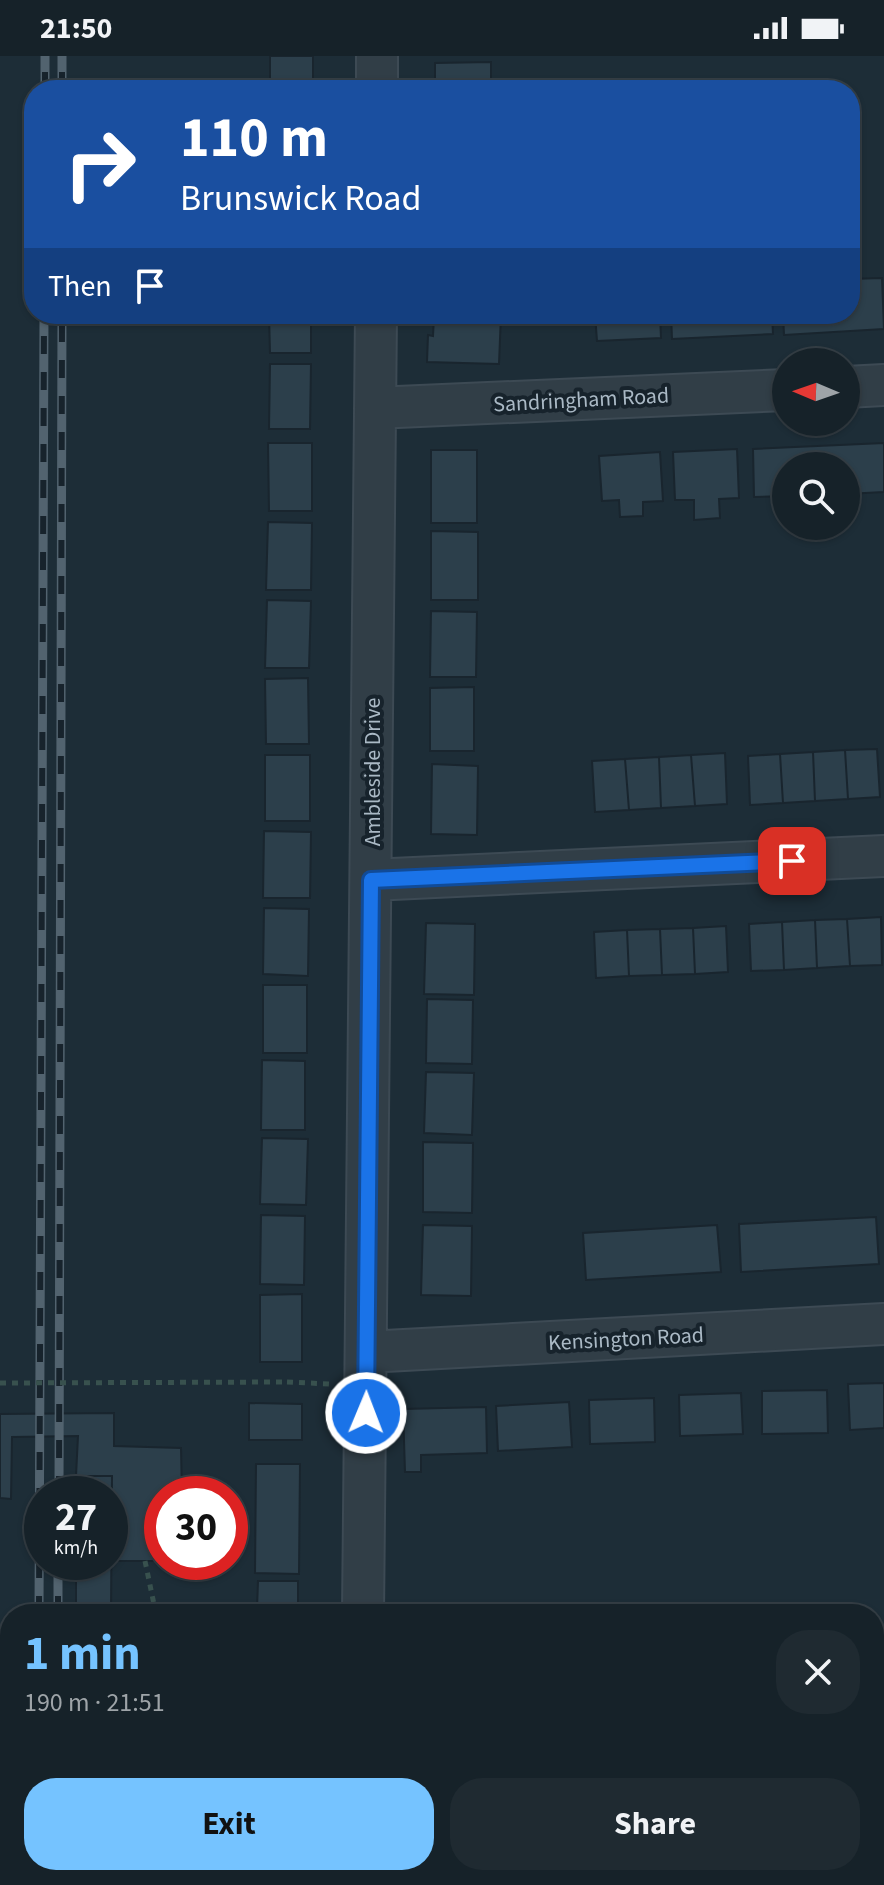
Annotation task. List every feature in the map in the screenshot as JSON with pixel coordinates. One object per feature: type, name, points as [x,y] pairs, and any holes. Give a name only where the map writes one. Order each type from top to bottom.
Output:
[{"type":"street","points":[[377,56],[377,80]]},
{"type":"street","name":"Ambleside Drive","points":[[363,1604],[376,324]]},
{"type":"street","points":[[860,386],[884,385]]},
{"type":"street","name":"Sandringham Road","points":[[375,408],[772,391]]},
{"type":"street","points":[[371,880],[884,856]]},
{"type":"street","name":"Kensington Road","points":[[367,1352],[884,1324]]},
{"type":"path","points":[[0,1383],[287,1382]]},
{"type":"path","points":[[149,1580],[154,1604]]},
{"type":"building","points":[[270,56],[313,56],[313,80],[270,80]]},
{"type":"building","points":[[491,62],[491,80],[435,80],[435,63]]},
{"type":"building","points":[[882,278],[884,329],[784,335],[783,324],[860,324],[860,279]]},
{"type":"building","points":[[269,324],[311,324],[311,353],[270,353]]},
{"type":"building","points":[[434,324],[501,324],[499,364],[427,362],[428,335],[433,336]]},
{"type":"building","points":[[596,324],[660,324],[661,338],[597,341]]},
{"type":"building","points":[[671,324],[772,324],[773,334],[672,339]]},
{"type":"building","points":[[270,364],[311,364],[310,429],[269,429]]},
{"type":"building","points":[[268,443],[312,443],[312,511],[269,511]]},
{"type":"building","points":[[884,443],[884,492],[860,493],[860,452],[772,452],[772,496],[754,497],[753,449]]},
{"type":"building","points":[[737,449],[739,498],[719,499],[720,518],[694,520],[694,500],[675,500],[673,452]]},
{"type":"building","points":[[431,450],[477,450],[477,523],[431,523]]},
{"type":"building","points":[[660,452],[663,501],[643,502],[643,516],[620,517],[619,500],[602,501],[599,456]]},
{"type":"building","points":[[268,522],[312,523],[311,590],[266,590]]},
{"type":"building","points":[[431,531],[478,532],[478,600],[431,600]]},
{"type":"building","points":[[267,600],[311,601],[309,668],[265,668]]},
{"type":"building","points":[[431,611],[477,612],[476,677],[430,677]]},
{"type":"building","points":[[308,678],[309,744],[266,744],[265,679]]},
{"type":"building","points":[[474,687],[474,751],[430,751],[430,688]]},
{"type":"building","points":[[877,749],[880,797],[848,799],[845,750]]},
{"type":"building","points":[[845,750],[848,799],[815,801],[813,752]]},
{"type":"building","points":[[813,752],[815,801],[783,803],[780,754]]},
{"type":"building","points":[[725,753],[727,804],[695,806],[691,755]]},
{"type":"building","points":[[780,754],[783,803],[750,805],[748,756]]},
{"type":"building","points":[[265,755],[310,755],[310,821],[265,821]]},
{"type":"building","points":[[691,755],[695,806],[661,808],[659,757]]},
{"type":"building","points":[[659,757],[661,808],[629,810],[625,759]]},
{"type":"building","points":[[625,759],[629,810],[595,812],[592,761]]},
{"type":"building","points":[[432,764],[478,766],[477,835],[431,834]]},
{"type":"building","points":[[264,831],[311,832],[310,898],[263,898]]},
{"type":"building","points":[[264,908],[309,909],[308,976],[263,974]]},
{"type":"building","points":[[881,917],[882,965],[850,966],[847,919]]},
{"type":"building","points":[[847,919],[850,966],[817,968],[815,920]]},
{"type":"building","points":[[815,920],[817,968],[784,970],[782,922]]},
{"type":"building","points":[[782,922],[784,970],[751,971],[749,924]]},
{"type":"building","points":[[426,923],[475,924],[474,995],[424,994]]},
{"type":"building","points":[[726,926],[728,972],[695,974],[693,928]]},
{"type":"building","points":[[693,928],[695,974],[662,975],[660,929]]},
{"type":"building","points":[[660,929],[662,975],[629,976],[627,930]]},
{"type":"building","points":[[627,930],[629,976],[596,978],[594,932]]},
{"type":"building","points":[[263,985],[307,985],[307,1053],[263,1053]]},
{"type":"building","points":[[427,999],[473,1000],[472,1064],[426,1063]]},
{"type":"building","points":[[262,1060],[305,1061],[305,1130],[261,1130]]},
{"type":"building","points":[[426,1072],[474,1073],[472,1135],[424,1133]]},
{"type":"building","points":[[262,1138],[308,1139],[306,1205],[260,1204]]},
{"type":"building","points":[[423,1142],[473,1143],[472,1213],[423,1212]]},
{"type":"building","points":[[261,1215],[305,1216],[304,1285],[260,1284]]},
{"type":"building","points":[[876,1217],[879,1264],[741,1272],[739,1224]]},
{"type":"building","points":[[423,1225],[472,1226],[471,1296],[421,1295]]},
{"type":"building","points":[[717,1225],[721,1272],[586,1280],[583,1233]]},
{"type":"building","points":[[302,1294],[302,1362],[260,1362],[260,1295]]},
{"type":"building","points":[[884,1383],[884,1428],[850,1430],[848,1384]]},
{"type":"building","points":[[827,1390],[828,1433],[762,1434],[762,1391]]},
{"type":"building","points":[[741,1393],[743,1434],[680,1436],[679,1395]]},
{"type":"building","points":[[654,1398],[655,1442],[590,1444],[589,1400]]},
{"type":"building","points":[[569,1402],[572,1447],[498,1451],[496,1406]]},
{"type":"building","points":[[249,1403],[302,1404],[302,1440],[249,1440]]},
{"type":"building","points":[[486,1407],[487,1453],[421,1455],[421,1472],[405,1472],[403,1409]]},
{"type":"building","points":[[114,1413],[114,1446],[181,1448],[182,1476],[144,1476],[144,1561],[128,1561],[128,1476],[76,1476],[78,1436],[12,1437],[11,1499],[0,1498],[0,1414]]},
{"type":"building","points":[[256,1464],[300,1464],[299,1574],[255,1573]]},
{"type":"building","points":[[76,1580],[111,1580],[111,1604],[76,1604]]},
{"type":"building","points":[[258,1581],[298,1581],[298,1604],[257,1604]]},
{"type":"railway","points":[[45,56],[45,80]]},
{"type":"railway","points":[[62,56],[62,80]]},
{"type":"railway","points":[[39,1604],[44,324]]},
{"type":"railway","points":[[59,1476],[62,324]]},
{"type":"railway","points":[[58,1580],[58,1604]]},
{"type":"route","points":[[366,1413],[371,880],[792,861]]}]
